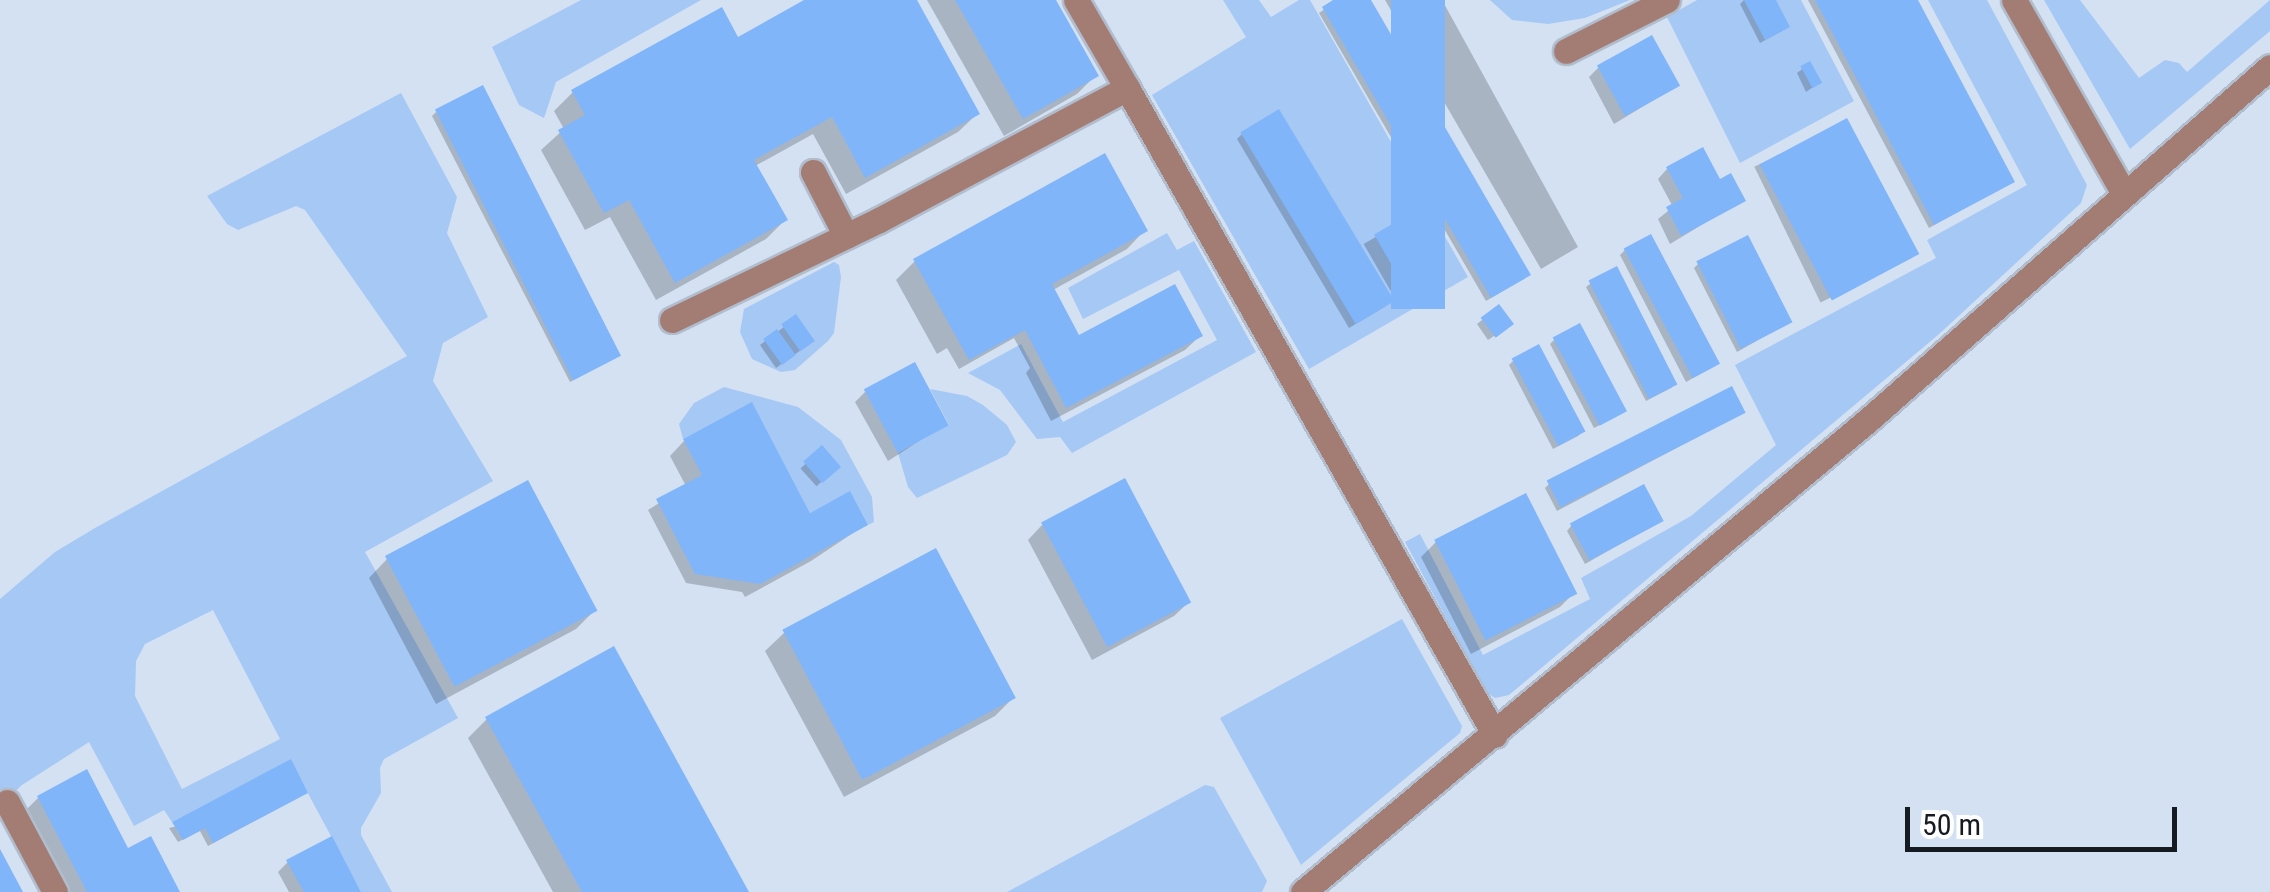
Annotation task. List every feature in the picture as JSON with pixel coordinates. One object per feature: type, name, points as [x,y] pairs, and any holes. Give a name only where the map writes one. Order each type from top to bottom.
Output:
[{"type":"street","points":[[1076,0],[1494,734]]},
{"type":"street","points":[[1566,51],[1667,0]]},
{"type":"street","points":[[2014,0],[2124,194]]},
{"type":"street","points":[[1303,892],[1867,422],[2270,67]]},
{"type":"street","points":[[672,320],[846,236],[1127,88]]},
{"type":"street","points":[[813,172],[846,236]]},
{"type":"street","points":[[7,802],[55,892]]},
{"type":"shaded area","points":[[581,0],[701,0],[556,82],[544,118],[519,105],[492,47]]},
{"type":"shaded area","points":[[1223,0],[1259,0],[1271,17],[1299,0],[1310,0],[1468,277],[1309,369],[1152,95],[1246,37]]},
{"type":"shaded area","points":[[1490,0],[1630,0],[1585,18],[1548,24],[1512,20]]},
{"type":"shaded area","points":[[1697,0],[1801,0],[1854,101],[1740,163],[1667,17]]},
{"type":"shaded area","points":[[1928,0],[1987,0],[2087,185],[2081,203],[1938,335],[1509,695],[1495,698],[1487,693],[1405,542],[1420,534],[1483,655],[1590,599],[1581,578],[1691,516],[1776,445],[1735,365],[1936,258],[1927,240],[2027,185]]},
{"type":"shaded area","points":[[2044,0],[2080,0],[2139,78],[2165,60],[2179,63],[2187,72],[2270,0],[2270,31],[2130,149]]},
{"type":"shaded area","points":[[401,93],[457,197],[447,233],[488,317],[443,343],[433,381],[493,481],[365,552],[458,718],[384,759],[380,768],[381,793],[361,828],[361,835],[392,892],[361,892],[290,760],[172,822],[164,810],[134,826],[89,742],[22,785],[0,806],[0,599],[55,552],[95,528],[407,356],[305,210],[296,206],[238,230],[227,224],[207,196]],"holes":[[[213,610],[280,739],[182,789],[135,696],[136,661],[145,644]]]},
{"type":"shaded area","points":[[1167,233],[1177,250],[1194,241],[1256,352],[1072,453],[1060,437],[1037,439],[1000,390],[968,373],[1021,344],[1063,422],[1217,340],[1179,270],[1083,319],[1068,288]]},
{"type":"shaded area","points":[[834,262],[839,265],[841,277],[834,333],[828,341],[795,370],[781,372],[752,359],[740,332],[744,309]]},
{"type":"shaded area","points":[[724,387],[798,407],[841,440],[872,497],[874,522],[868,525],[850,492],[810,513],[752,403],[683,439],[679,424],[694,403]]},
{"type":"shaded area","points":[[930,389],[967,396],[983,405],[1007,425],[1016,442],[1007,455],[917,498],[908,487],[898,453],[949,425]]},
{"type":"shaded area","points":[[1402,619],[1462,726],[1460,733],[1301,865],[1220,718]]},
{"type":"shaded area","points":[[1205,785],[1214,787],[1267,881],[1262,892],[1007,892]]},
{"type":"building","points":[[804,0],[917,0],[980,114],[865,178],[832,117],[754,160],[788,220],[675,283],[629,200],[604,213],[558,130],[585,115],[571,90],[722,7],[738,37]]},
{"type":"building","points":[[955,0],[1056,0],[1099,76],[1023,119]]},
{"type":"building","points":[[1333,0],[1371,0],[1531,275],[1491,298],[1322,7]]},
{"type":"building","points":[[1391,0],[1445,0],[1445,309],[1391,309]]},
{"type":"building","points":[[1744,0],[1776,0],[1790,27],[1765,40]]},
{"type":"building","points":[[1815,0],[1918,0],[2015,182],[1934,225]]},
{"type":"building","points":[[1652,35],[1680,86],[1625,116],[1597,66]]},
{"type":"building","points":[[1810,61],[1822,83],[1812,88],[1800,66]]},
{"type":"building","points":[[483,85],[621,356],[573,380],[435,110]]},
{"type":"building","points":[[1279,109],[1394,301],[1356,324],[1240,132]]},
{"type":"building","points":[[1847,118],[1919,254],[1832,300],[1760,164]]},
{"type":"building","points":[[1703,147],[1720,179],[1731,173],[1746,201],[1681,236],[1666,207],[1683,198],[1666,167]]},
{"type":"building","points":[[1105,153],[1148,231],[1052,284],[1079,335],[1175,284],[1203,336],[1066,408],[1025,330],[969,360],[913,259]]},
{"type":"building","points":[[1401,219],[1434,277],[1408,293],[1374,234]]},
{"type":"building","points":[[1651,234],[1720,364],[1693,378],[1624,249]]},
{"type":"building","points":[[1748,235],[1792,322],[1741,349],[1696,261]]},
{"type":"building","points":[[1617,266],[1677,385],[1649,399],[1588,281]]},
{"type":"building","points":[[1499,304],[1514,324],[1496,338],[1481,318]]},
{"type":"building","points":[[796,314],[815,341],[800,351],[781,324]]},
{"type":"building","points":[[1580,323],[1627,411],[1600,426],[1553,338]]},
{"type":"building","points":[[777,329],[796,355],[782,365],[763,339]]},
{"type":"building","points":[[1539,344],[1585,431],[1558,446],[1512,359]]},
{"type":"building","points":[[915,362],[949,426],[898,453],[864,389]]},
{"type":"building","points":[[1732,386],[1746,413],[1560,507],[1547,480]]},
{"type":"building","points":[[752,402],[810,513],[850,491],[868,525],[760,584],[695,574],[656,499],[702,475],[683,439]]},
{"type":"building","points":[[822,445],[841,467],[822,483],[803,461]]},
{"type":"building","points":[[1125,478],[1191,602],[1107,647],[1041,523]]},
{"type":"building","points":[[528,480],[597,611],[454,687],[385,556]]},
{"type":"building","points":[[1644,484],[1664,521],[1590,561],[1570,523]]},
{"type":"building","points":[[1526,493],[1577,594],[1486,640],[1434,540]]},
{"type":"building","points":[[936,548],[1016,698],[862,780],[782,630]]},
{"type":"building","points":[[614,646],[749,892],[582,892],[485,717]]},
{"type":"building","points":[[291,759],[308,793],[213,843],[205,828],[183,840],[172,822]]},
{"type":"building","points":[[87,769],[128,848],[151,836],[180,892],[87,892],[37,796]]},
{"type":"building","points":[[332,836],[361,892],[304,892],[286,860]]},
{"type":"building","points":[[0,849],[23,892],[0,892]]}]
